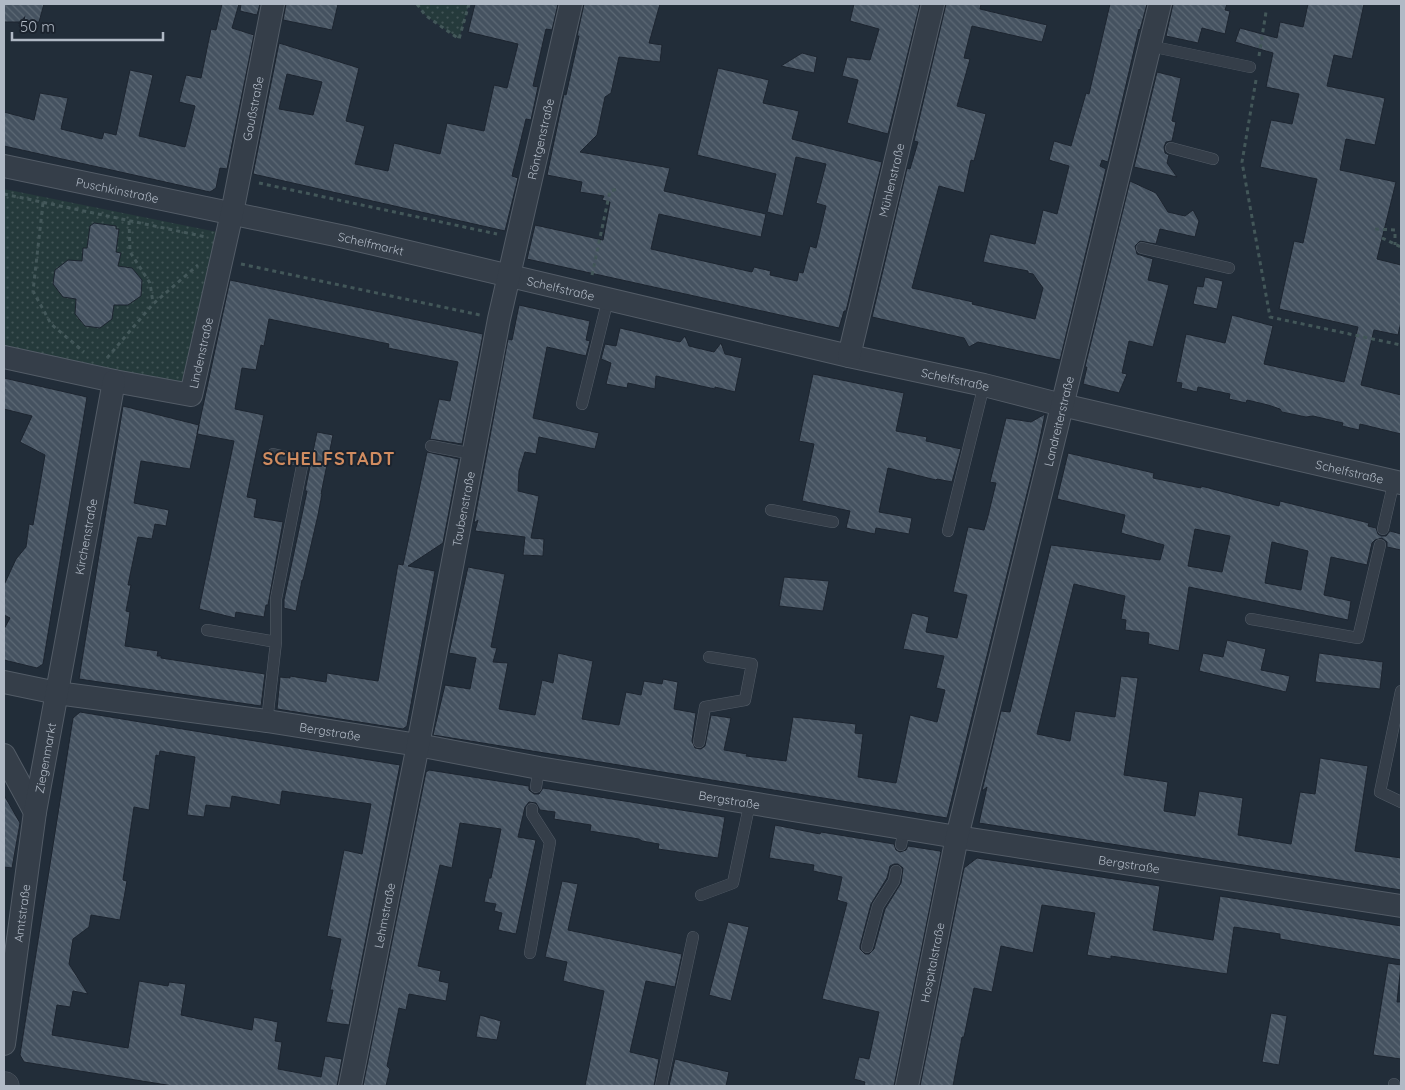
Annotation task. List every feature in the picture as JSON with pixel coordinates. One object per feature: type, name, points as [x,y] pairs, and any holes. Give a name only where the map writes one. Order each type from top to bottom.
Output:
[{"type":"street","name":"Gaußstraße","points":[[232,214],[273,4]]},
{"type":"street","name":"Röntgenstraße","points":[[509,275],[571,4]]},
{"type":"street","name":"Mühlenstraße","points":[[850,356],[933,4]]},
{"type":"street","name":"Landreiterstraße","points":[[957,837],[1062,404],[1110,240],[1134,139],[1150,46],[1160,4]]},
{"type":"street","name":"Puschkinstraße","points":[[4,168],[232,214]]},
{"type":"street","name":"Lindenstraße","points":[[4,357],[105,374],[191,395],[232,214]]},
{"type":"street","name":"Schelfmarkt","points":[[232,214],[338,235],[509,275]]},
{"type":"street","name":"Schelfstraße","points":[[509,275],[850,356],[984,385],[1398,482]]},
{"type":"street","name":"Taubenstraße","points":[[418,745],[498,319],[509,275]]},
{"type":"street","name":"Kirchenstraße","points":[[57,693],[105,374]]},
{"type":"street","points":[[4,682],[57,693]]},
{"type":"street","name":"Bergstraße","points":[[57,693],[267,721],[418,745],[537,778],[689,789],[903,837],[957,837],[1401,906]]},
{"type":"street","name":"Ziegenmarkt","points":[[35,812],[57,693]]},
{"type":"street","name":"Lehmstraße","points":[[350,1086],[418,745]]},
{"type":"street","name":"Ziegenmarkt","points":[[4,755],[35,812]]},
{"type":"street","name":"Amtstraße","points":[[4,1044],[35,812]]},
{"type":"street","name":"Hospitalstraße","points":[[907,1086],[957,837]]},
{"type":"lane","points":[[1150,46],[1250,67]]},
{"type":"lane","points":[[1171,148],[1214,159]]},
{"type":"lane","points":[[1142,248],[1229,268]]},
{"type":"lane","points":[[582,404],[598,296]]},
{"type":"lane","points":[[948,531],[984,385]]},
{"type":"lane","points":[[431,446],[473,454]]},
{"type":"lane","points":[[267,721],[276,642],[276,599],[303,461],[273,454]]},
{"type":"lane","points":[[1383,529],[1398,482]]},
{"type":"lane","points":[[771,510],[833,522]]},
{"type":"lane","points":[[1251,619],[1358,638],[1380,545]]},
{"type":"lane","points":[[207,630],[276,642]]},
{"type":"lane","points":[[698,742],[705,707],[745,700],[752,664],[709,657]]},
{"type":"lane","points":[[1401,691],[1380,792],[1401,802]]},
{"type":"lane","points":[[701,895],[733,883],[750,802]]},
{"type":"lane","points":[[530,952],[550,842],[532,814],[532,809]]},
{"type":"lane","points":[[866,948],[878,906],[894,880],[896,871]]},
{"type":"lane","points":[[662,1086],[692,937]]},
{"type":"path","points":[[417,4],[426,15],[459,39],[469,4]]},
{"type":"path","points":[[1259,59],[1266,12]]},
{"type":"path","points":[[1256,78],[1242,162],[1270,317],[1401,345]]},
{"type":"path","points":[[238,179],[517,238]]},
{"type":"path","points":[[598,296],[610,191],[618,188]]},
{"type":"path","points":[[4,194],[129,221],[223,250],[498,319]]},
{"type":"path","points":[[42,203],[33,291],[51,324],[105,374],[153,304],[223,250]]},
{"type":"path","points":[[129,221],[130,252],[150,283],[153,304]]},
{"type":"path","points":[[1376,229],[1395,230],[1395,245]]},
{"type":"path","points":[[1382,238],[1401,247]]},
{"type":"green space","points":[[417,4],[469,4],[459,39],[425,15]]},
{"type":"green space","points":[[4,189],[227,234],[191,395],[4,357]]},
{"type":"building","points":[[4,4],[44,4],[39,22],[4,22]]},
{"type":"building","points":[[222,4],[239,4],[232,28],[254,35],[227,169],[220,168],[216,188],[210,192],[4,146],[4,112],[34,120],[40,93],[68,98],[61,129],[102,139],[104,132],[116,135],[130,70],[153,75],[139,136],[185,147],[195,106],[179,102],[186,75],[201,78],[211,29],[216,30]]},
{"type":"building","points":[[241,4],[260,4],[257,15],[240,11]]},
{"type":"building","points":[[286,4],[338,4],[332,30],[283,20]]},
{"type":"building","points":[[475,4],[558,4],[552,30],[546,29],[533,86],[538,87],[531,120],[526,119],[512,176],[518,178],[505,231],[253,174],[279,43],[359,68],[346,121],[365,126],[355,164],[388,171],[394,143],[440,154],[447,123],[484,131],[494,85],[507,88],[518,44],[468,32]],"holes":[[[287,74],[322,82],[313,115],[279,109]]]},
{"type":"building","points":[[584,4],[660,4],[649,43],[662,45],[660,62],[619,57],[611,93],[605,97],[597,135],[580,152],[670,168],[664,191],[766,214],[761,237],[659,214],[651,249],[752,272],[754,267],[771,271],[770,275],[797,281],[799,272],[803,273],[810,246],[816,248],[826,206],[816,203],[826,164],[796,157],[783,216],[767,212],[776,174],[697,155],[718,68],[769,80],[763,103],[799,111],[792,139],[882,162],[846,311],[844,311],[839,328],[527,259],[535,225],[603,240],[610,202],[602,200],[604,196],[580,192],[582,182],[547,175],[564,94],[566,95],[579,36],[577,36]]},
{"type":"building","points":[[854,4],[920,4],[888,134],[847,123],[858,80],[842,76],[847,57],[870,60],[879,29],[850,21]]},
{"type":"building","points":[[946,4],[981,4],[980,9],[1047,25],[1042,42],[972,26],[964,58],[970,59],[957,106],[986,114],[974,161],[971,160],[964,193],[939,186],[912,288],[1035,319],[1043,288],[1033,274],[1028,273],[1028,271],[983,262],[990,234],[1035,244],[1043,210],[1057,214],[1069,166],[1049,160],[1054,141],[1071,146],[1086,93],[1089,94],[1110,4],[1147,4],[1139,29],[1108,162],[1102,160],[1100,166],[1106,169],[1060,360],[978,342],[969,347],[964,338],[872,317],[907,168],[910,169],[918,142],[914,141]]},
{"type":"building","points":[[1173,4],[1227,4],[1225,10],[1230,11],[1225,34],[1202,28],[1198,43],[1166,36]]},
{"type":"building","points":[[1308,4],[1364,4],[1352,59],[1334,55],[1327,86],[1385,98],[1375,145],[1346,139],[1340,170],[1396,182],[1377,259],[1401,265],[1401,322],[1398,335],[1374,330],[1361,385],[1401,395],[1401,434],[1360,424],[1359,430],[1342,426],[1343,423],[1313,416],[1306,417],[1282,412],[1280,409],[1268,405],[1247,400],[1246,403],[1229,399],[1230,394],[1198,387],[1197,392],[1181,388],[1182,383],[1176,382],[1186,334],[1225,343],[1232,315],[1273,326],[1264,364],[1344,382],[1358,327],[1279,309],[1294,241],[1303,243],[1317,179],[1260,167],[1271,120],[1292,124],[1299,94],[1266,87],[1273,53],[1235,42],[1240,28],[1277,38],[1280,22],[1303,27]]},
{"type":"building","points":[[802,53],[817,57],[814,73],[781,66]]},
{"type":"building","points":[[1157,72],[1181,78],[1172,121],[1176,122],[1172,141],[1166,142],[1164,147],[1165,153],[1169,155],[1167,163],[1177,177],[1134,167]]},
{"type":"building","points":[[1130,181],[1156,193],[1168,212],[1185,216],[1193,210],[1199,221],[1195,237],[1160,229],[1156,244],[1140,241],[1135,246],[1137,254],[1153,259],[1148,280],[1169,285],[1153,347],[1129,341],[1122,373],[1127,374],[1119,393],[1083,384],[1087,367],[1085,367]]},
{"type":"building","points":[[94,223],[116,226],[116,229],[119,229],[116,252],[121,253],[118,266],[132,268],[142,280],[141,296],[128,305],[114,305],[112,319],[100,328],[85,326],[75,314],[76,299],[63,297],[53,284],[55,270],[68,260],[82,261],[83,248],[87,248],[90,226]]},
{"type":"building","points":[[1205,277],[1223,281],[1217,309],[1193,304],[1197,286],[1203,287]]},
{"type":"building","points":[[230,280],[483,334],[462,444],[430,439],[439,399],[450,401],[458,362],[388,348],[389,344],[269,319],[264,346],[261,345],[256,370],[242,368],[235,409],[264,415],[247,497],[257,499],[254,517],[283,522],[268,605],[266,605],[264,617],[236,612],[235,618],[199,609],[234,441],[197,434]]},
{"type":"building","points":[[519,305],[590,321],[586,340],[590,341],[586,356],[547,347],[533,418],[599,433],[595,449],[539,437],[536,454],[525,452],[519,471],[518,491],[539,496],[531,538],[544,539],[543,556],[523,555],[525,537],[475,531],[478,520],[474,523],[508,339],[512,340]]},
{"type":"building","points":[[620,328],[680,342],[685,336],[689,346],[714,352],[721,343],[725,354],[742,358],[735,392],[656,376],[655,389],[628,383],[627,388],[606,384],[611,363],[601,359],[605,344],[616,346]]},
{"type":"building","points":[[813,374],[904,393],[896,431],[927,437],[926,441],[961,449],[952,482],[888,468],[879,512],[912,518],[909,534],[876,528],[875,534],[846,528],[850,511],[802,501],[814,444],[799,441]]},
{"type":"building","points":[[4,378],[87,397],[43,664],[37,668],[4,660],[4,629],[10,618],[4,615],[4,585],[16,559],[26,547],[29,524],[33,525],[45,455],[20,442],[32,416],[4,409]]},
{"type":"building","points":[[123,406],[199,425],[190,469],[141,461],[134,503],[169,510],[166,526],[155,524],[152,539],[138,537],[128,585],[131,585],[126,611],[130,612],[125,646],[158,651],[157,656],[161,656],[161,658],[265,674],[261,706],[79,679]]},
{"type":"building","points":[[1045,414],[947,818],[433,735],[445,685],[470,689],[476,658],[449,653],[468,567],[505,574],[491,647],[497,648],[493,662],[508,663],[499,709],[535,715],[542,680],[553,683],[558,653],[593,661],[582,719],[619,725],[626,692],[641,695],[644,681],[662,684],[663,679],[678,682],[674,709],[696,713],[692,741],[695,748],[701,749],[705,746],[711,715],[731,718],[724,750],[747,754],[746,756],[786,761],[793,717],[856,724],[855,733],[863,734],[858,777],[896,783],[910,715],[937,722],[945,690],[936,688],[944,656],[903,649],[912,613],[929,617],[926,632],[957,638],[967,595],[953,592],[968,527],[984,530],[996,483],[990,482],[1006,418],[1031,422]]},
{"type":"building","points":[[317,432],[333,435],[318,515],[296,611],[284,608],[284,600],[307,491],[305,491]]},
{"type":"building","points":[[427,452],[459,459],[443,543],[408,566],[435,571],[407,726],[403,729],[277,709],[280,677],[290,678],[290,676],[326,682],[327,673],[378,681],[398,564],[403,565]]},
{"type":"building","points":[[1068,453],[1154,473],[1153,478],[1201,488],[1201,486],[1279,506],[1280,501],[1369,523],[1368,526],[1376,528],[1381,536],[1386,536],[1390,531],[1401,534],[1401,550],[1387,547],[1387,542],[1382,538],[1375,540],[1372,543],[1367,565],[1331,557],[1324,595],[1351,601],[1348,620],[1189,587],[1179,651],[1148,644],[1149,633],[1125,630],[1126,620],[1121,619],[1125,596],[1074,584],[1037,734],[1070,741],[1075,711],[1115,717],[1121,676],[1138,678],[1124,775],[1168,782],[1164,811],[1195,816],[1199,791],[1243,798],[1238,835],[1291,844],[1300,792],[1315,794],[1320,758],[1368,766],[1355,851],[1401,858],[1401,890],[979,823],[987,787],[982,791],[1001,711],[1010,712],[1051,545],[1160,560],[1164,545],[1121,533],[1125,515],[1057,499]],"holes":[[[1195,529],[1230,536],[1222,572],[1188,566]],[[1272,542],[1308,551],[1301,590],[1265,583]]]},
{"type":"building","points":[[784,577],[829,581],[823,611],[779,606]]},
{"type":"building","points":[[1227,640],[1266,649],[1261,670],[1290,676],[1286,692],[1199,671],[1203,653],[1223,657]]},
{"type":"building","points":[[1319,653],[1383,662],[1380,689],[1315,682]]},
{"type":"building","points":[[80,712],[400,765],[349,1025],[326,1022],[333,990],[330,990],[341,939],[327,936],[344,850],[362,854],[371,804],[282,791],[280,805],[232,796],[230,808],[206,805],[204,817],[187,815],[195,757],[160,751],[159,756],[156,755],[149,810],[134,807],[123,880],[127,881],[120,920],[91,915],[89,927],[73,939],[69,964],[88,994],[73,991],[70,1007],[57,1005],[52,1035],[128,1048],[139,981],[168,986],[169,982],[186,984],[181,1015],[252,1030],[254,1017],[278,1022],[275,1041],[282,1042],[278,1069],[321,1077],[325,1056],[342,1059],[337,1086],[173,1086],[24,1062],[20,1055],[73,718]]},
{"type":"building","points":[[429,770],[529,786],[529,790],[534,794],[539,794],[543,788],[725,817],[718,858],[658,849],[659,844],[590,831],[591,825],[554,819],[555,812],[540,810],[536,803],[529,802],[525,807],[518,837],[536,840],[516,934],[498,930],[502,913],[494,911],[496,904],[484,902],[501,829],[460,823],[452,868],[440,865],[418,966],[441,971],[439,981],[449,983],[446,1001],[409,994],[406,1010],[399,1008],[387,1066],[390,1069],[386,1086],[363,1086],[426,772]]},
{"type":"building","points":[[4,795],[20,823],[12,868],[4,867]]},
{"type":"building","points":[[775,825],[820,834],[821,832],[894,844],[896,850],[900,852],[906,850],[908,846],[941,852],[894,1086],[864,1086],[865,1082],[854,1079],[859,1057],[869,1059],[879,1012],[822,999],[847,903],[837,900],[842,877],[813,871],[814,865],[769,858]],"holes":[[[898,864],[903,868],[901,883],[885,909],[874,949],[869,954],[865,954],[860,949],[860,946],[871,904],[887,878],[890,866]]]},
{"type":"building","points":[[977,858],[1160,886],[1153,930],[1213,940],[1220,896],[1401,926],[1401,960],[1280,939],[1280,934],[1234,927],[1227,974],[1111,956],[1111,959],[1087,955],[1095,913],[1042,905],[1033,953],[1001,946],[992,992],[974,988],[953,1086],[920,1086],[964,868]]},
{"type":"building","points":[[562,881],[578,884],[568,930],[682,954],[675,987],[646,981],[630,1052],[659,1059],[654,1086],[585,1086],[604,991],[563,981],[567,962],[545,957]]},
{"type":"building","points":[[728,922],[749,927],[731,1001],[709,995]]},
{"type":"building","points":[[1388,963],[1401,965],[1397,1002],[1401,1002],[1401,1059],[1373,1055]]},
{"type":"building","points":[[1271,1013],[1287,1016],[1279,1065],[1262,1062]]},
{"type":"building","points":[[480,1015],[501,1021],[497,1040],[476,1037]]},
{"type":"building","points":[[675,1059],[729,1072],[726,1086],[669,1086]]},
{"type":"district","name":"SCHELFSTADT","points":[[329,458]]}]
